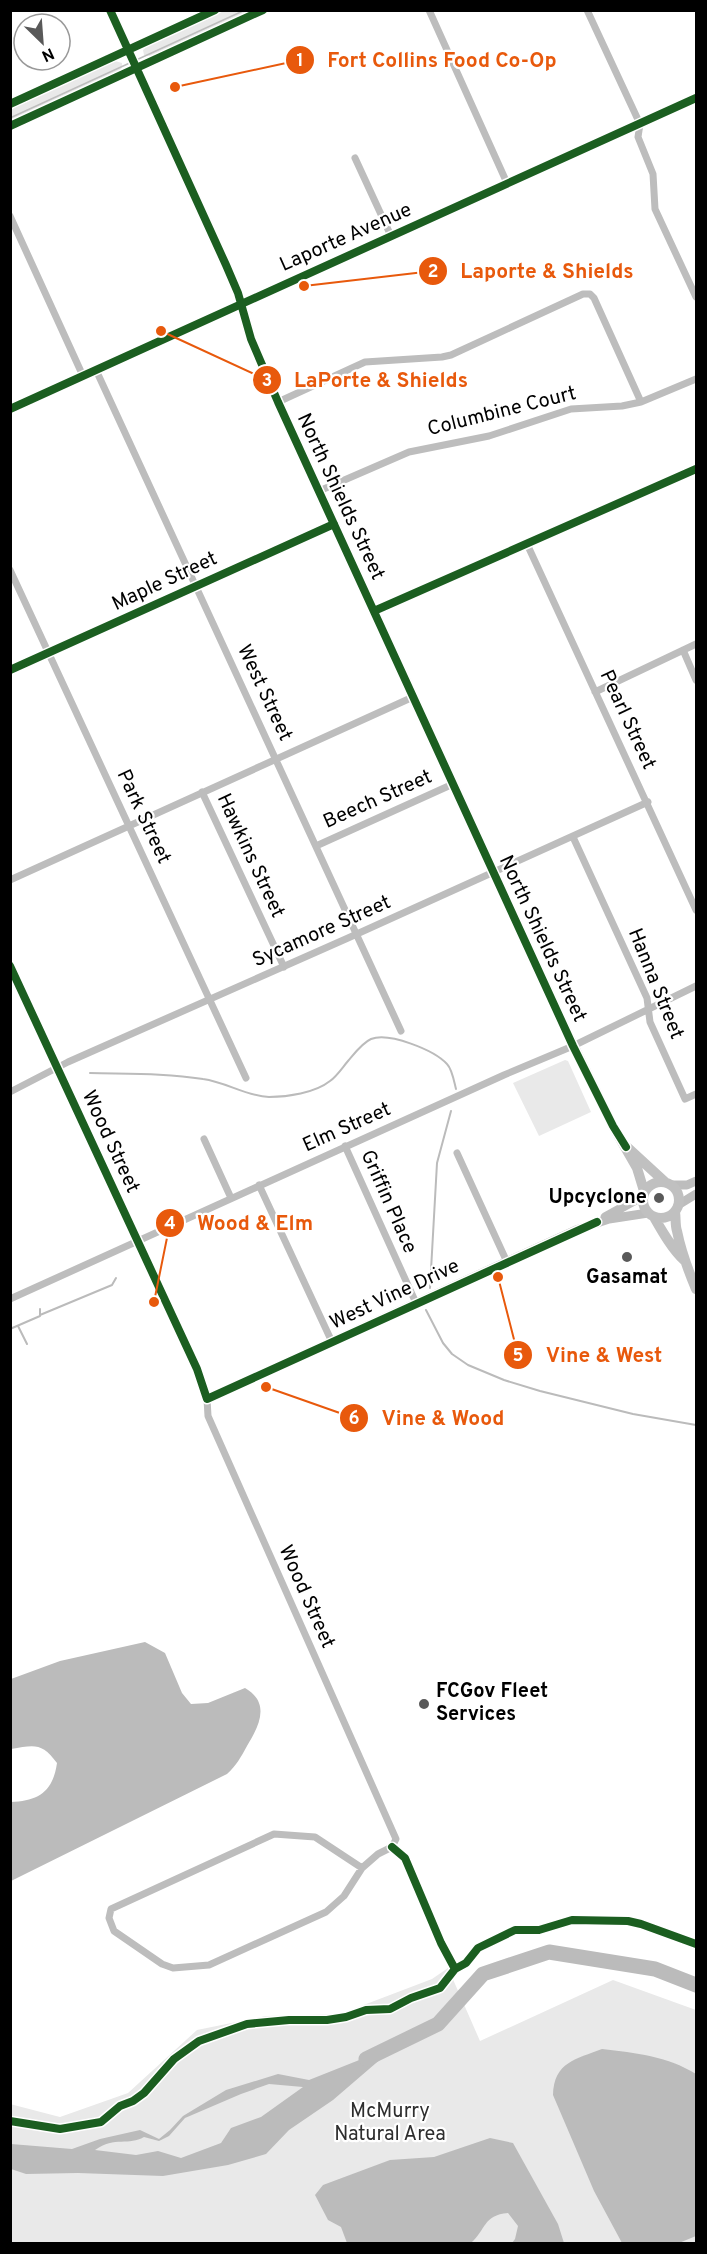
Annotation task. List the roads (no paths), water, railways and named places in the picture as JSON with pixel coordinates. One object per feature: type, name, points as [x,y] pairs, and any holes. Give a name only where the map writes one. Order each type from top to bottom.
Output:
[{"type":"main road","name":"North Shields Street","points":[[110,10],[226,265],[251,339],[278,402],[573,1046],[640,1175],[644,1194]]},
{"type":"main road","name":"North Shields Street","points":[[626,1147],[668,1183]]},
{"type":"main road","points":[[684,1260],[644,1206],[644,1194],[653,1183],[668,1183],[679,1197],[676,1227],[684,1260],[696,1289]]},
{"type":"main road","points":[[651,1215],[667,1217],[677,1209]]},
{"type":"street","points":[[10,104],[215,10]]},
{"type":"street","points":[[10,126],[263,10]]},
{"type":"street","points":[[429,10],[507,183]]},
{"type":"street","points":[[587,10],[640,124],[638,137],[653,174],[655,208],[696,297]]},
{"type":"street","name":"Laporte Avenue","points":[[10,409],[696,98]]},
{"type":"street","points":[[355,158],[391,236]]},
{"type":"street","points":[[11,220],[83,376]]},
{"type":"street","points":[[278,402],[365,362],[451,355],[584,294],[590,294],[594,298],[641,402]]},
{"type":"street","name":"West Street","points":[[96,370],[400,1031]]},
{"type":"street","name":"Columbine Court","points":[[319,491],[409,452],[489,436],[571,409],[622,406],[641,402],[696,379]]},
{"type":"street","points":[[374,611],[696,469]]},
{"type":"street","name":"Maple Street","points":[[10,670],[334,524]]},
{"type":"street","name":"Pearl Street","points":[[527,544],[696,910]]},
{"type":"street","name":"Park Street","points":[[10,570],[246,1078]]},
{"type":"street","points":[[595,692],[696,644]]},
{"type":"street","points":[[683,650],[696,680]]},
{"type":"street","points":[[10,880],[413,697]]},
{"type":"street","name":"Beech Street","points":[[316,846],[453,784]]},
{"type":"street","name":"Hawkins Street","points":[[202,792],[284,967]]},
{"type":"street","name":"Sycamore Street","points":[[10,1092],[58,1068],[648,802]]},
{"type":"street","name":"Hanna Street","points":[[573,837],[647,998],[650,1022],[686,1099],[696,1094]]},
{"type":"street","name":"Wood Street","points":[[10,966],[197,1369],[207,1399],[208,1416],[396,1839],[392,1847],[378,1854],[362,1868]]},
{"type":"street","name":"Elm Street","points":[[10,1299],[345,1146],[573,1046],[696,986]]},
{"type":"street","points":[[204,1139],[231,1198]]},
{"type":"street","name":"Griffin Place","points":[[345,1146],[416,1303]]},
{"type":"street","points":[[457,1153],[507,1262]]},
{"type":"street","points":[[668,1183],[687,1185],[696,1181]]},
{"type":"street","points":[[260,1185],[332,1342]]},
{"type":"street","name":"West Vine Drive","points":[[207,1399],[597,1222],[644,1194]]},
{"type":"street","points":[[677,1209],[696,1194]]},
{"type":"street","name":"West Vine Drive","points":[[597,1222],[651,1215]]},
{"type":"street","points":[[274,1834],[315,1837],[362,1868],[344,1896],[326,1912],[209,1965],[179,1968],[162,1964],[114,1931],[109,1918],[111,1909],[122,1903],[274,1834]]},
{"type":"waterway","points":[[90,1073],[189,1077],[269,1097],[301,1094],[324,1085],[335,1077],[364,1043],[379,1037],[400,1040],[422,1048],[441,1059],[450,1069],[456,1089]]},
{"type":"waterway","points":[[430,1288],[437,1163],[451,1111]]},
{"type":"waterway","points":[[40,1315],[112,1285],[116,1278]]},
{"type":"waterway","points":[[10,1329],[40,1316],[40,1309]]},
{"type":"waterway","points":[[426,1310],[443,1343],[452,1354],[468,1365],[504,1380],[540,1391],[633,1414],[696,1425]]},
{"type":"waterway","points":[[18,1326],[27,1344]]},
{"type":"waterway","points":[[366,2059],[438,2024],[483,1974],[549,1952],[655,1969],[696,1985]]},
{"type":"tram line","points":[[10,118],[245,10]]},
{"type":"place","name":"Fort Collins Food Co-Op","points":[[175,87]]},
{"type":"place","name":"Laporte & Shields","points":[[304,286]]},
{"type":"place","name":"LaPorte & Shields","points":[[161,331]]},
{"type":"place","name":"Upcyclone","points":[[659,1198]]},
{"type":"place","name":"Gasamat","points":[[627,1257]]},
{"type":"place","name":"Vine & West","points":[[498,1277]]},
{"type":"place","name":"Wood & Elm","points":[[154,1302]]},
{"type":"place","name":"Vine & Wood","points":[[266,1387]]},
{"type":"place","name":"FCGov Fleet Services","points":[[424,1704]]},
{"type":"park label","name":"McMurry Natural Area","points":[[390,2124]]}]
